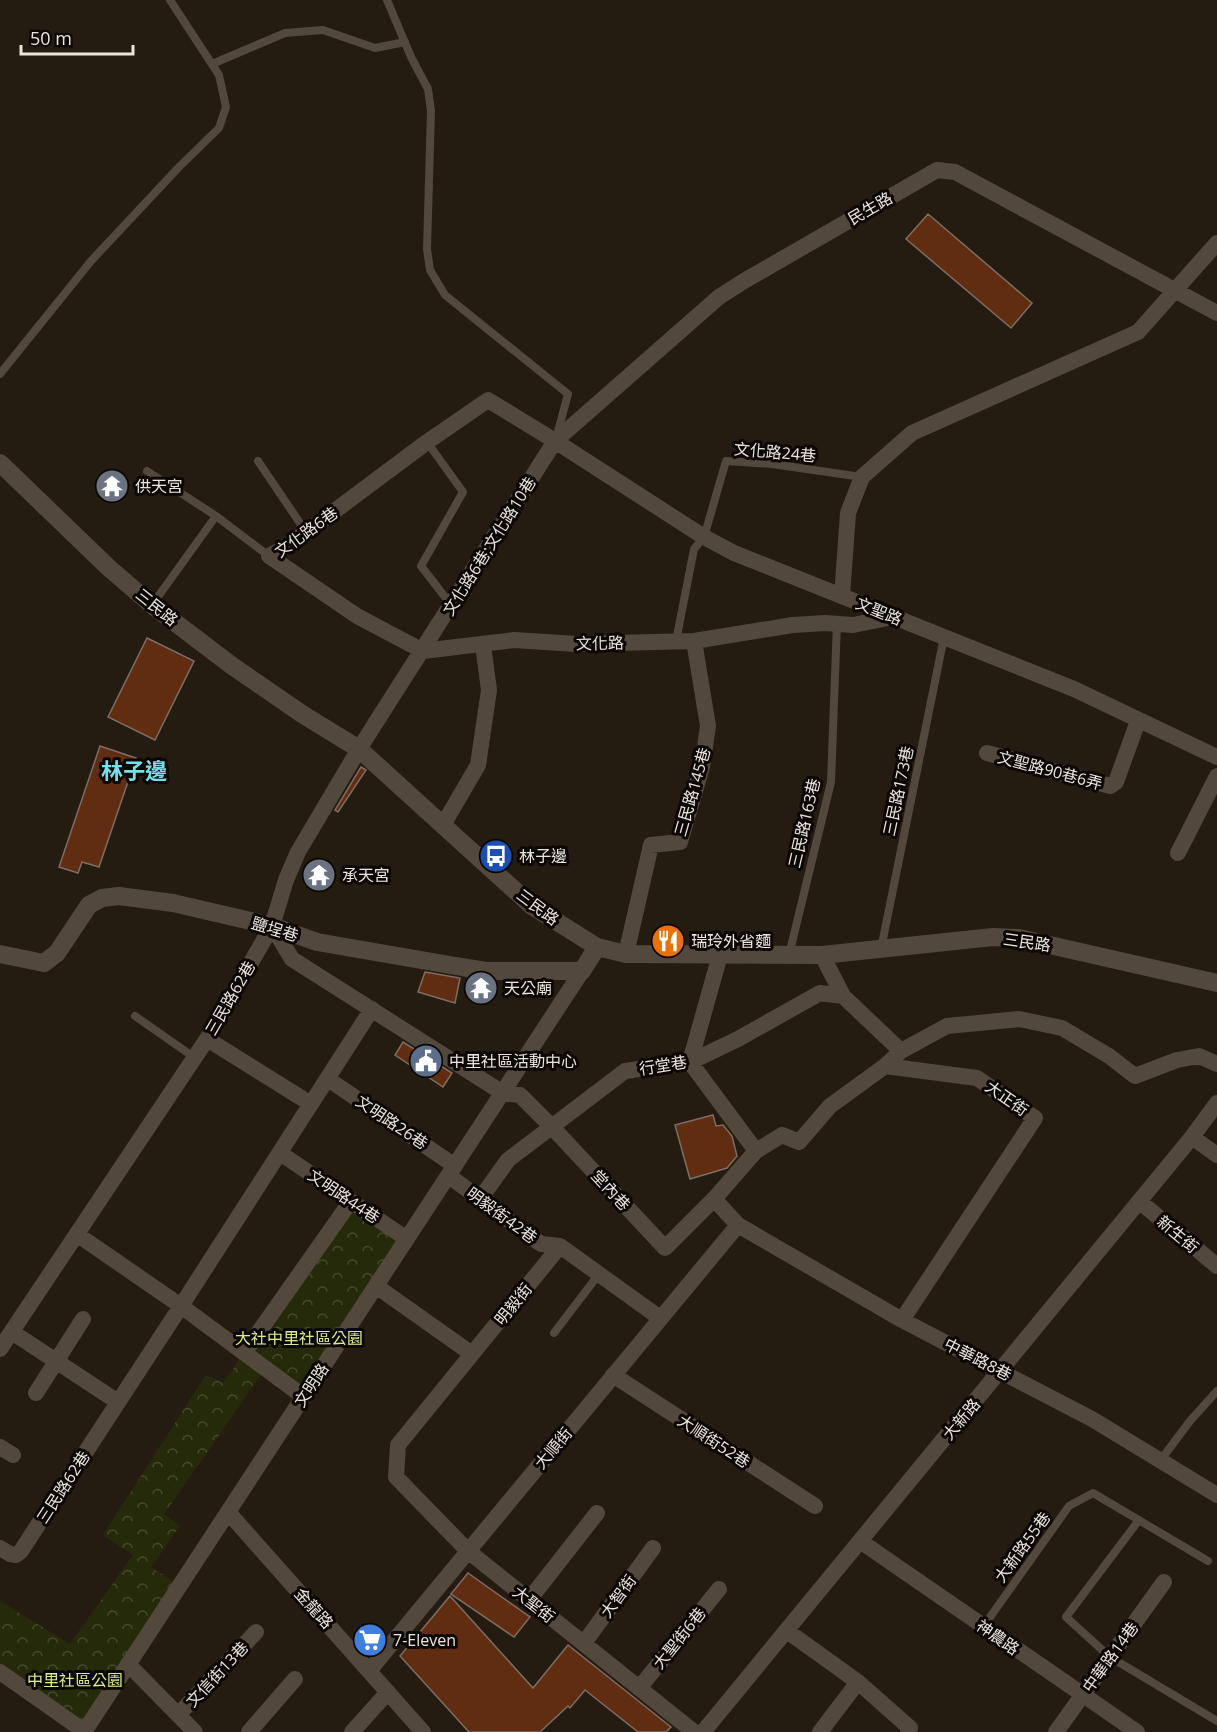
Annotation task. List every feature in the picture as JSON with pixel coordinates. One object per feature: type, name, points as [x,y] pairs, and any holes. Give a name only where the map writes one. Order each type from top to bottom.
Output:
[{"type":"main road","name":"三民路","points":[[0,463],[152,605],[231,665],[302,714],[359,749],[532,906],[597,947],[626,954],[822,955],[993,937],[1019,938],[1217,983]]},
{"type":"main road","name":"鹽埕巷","points":[[0,954],[44,963],[57,953],[89,905],[102,898],[119,896],[173,903],[272,926],[316,942],[486,971],[582,971]]},
{"type":"main road","name":"文明路","points":[[582,971],[597,947]]},
{"type":"street","name":"民生路","points":[[555,441],[719,297],[744,280],[937,170],[955,172],[1217,313]]},
{"type":"street","points":[[842,596],[848,513],[862,477],[912,433],[1138,332],[1217,243]]},
{"type":"street","name":"文化路6巷","points":[[423,651],[357,616],[269,556],[306,532],[427,442],[488,400],[555,441]]},
{"type":"street","name":"文聖路","points":[[555,441],[704,537],[734,552],[1074,689],[1217,757]]},
{"type":"street","name":"文化路6巷;文化路10巷","points":[[423,651],[555,441]]},
{"type":"street","name":"文化路","points":[[423,651],[514,640],[576,644],[694,640],[793,625],[825,622],[853,624],[893,617]]},
{"type":"street","name":"三民路145巷","points":[[626,954],[651,845],[680,842],[702,767],[708,726],[694,640]]},
{"type":"street","points":[[443,825],[478,765],[489,690],[483,645]]},
{"type":"street","points":[[359,749],[423,651]]},
{"type":"street","name":"文聖路90巷6弄","points":[[987,753],[1110,786],[1114,785],[1138,721]]},
{"type":"street","name":"三民路62巷","points":[[0,1349],[207,1039],[272,926],[286,880],[298,852],[359,749]]},
{"type":"street","points":[[1178,853],[1217,776]]},
{"type":"street","name":"堂內巷","points":[[272,926],[292,959],[503,1092],[520,1095],[665,1248],[714,1199]]},
{"type":"street","points":[[720,955],[690,1062],[756,1151]]},
{"type":"street","points":[[822,955],[843,996],[901,1051]]},
{"type":"street","name":"文明路","points":[[84,1732],[582,971]]},
{"type":"street","name":"行堂巷","points":[[480,1199],[508,1160],[625,1071],[690,1062],[738,1039],[820,993],[843,996]]},
{"type":"street","name":"三民路62巷","points":[[0,1548],[16,1555],[21,1551],[372,1009]]},
{"type":"street","points":[[714,1199],[756,1151],[782,1135],[799,1142],[830,1106],[885,1066],[901,1051],[947,1026],[1019,1019],[1062,1028],[1109,1056],[1136,1076],[1177,1060],[1199,1056],[1217,1064]]},
{"type":"street","points":[[207,1039],[311,1104]]},
{"type":"street","name":"大正街","points":[[885,1066],[977,1078],[1035,1118],[903,1320]]},
{"type":"street","name":"文明路26巷","points":[[328,1079],[452,1171]]},
{"type":"street","name":"大新路","points":[[704,1732],[1192,1137],[1217,1103]]},
{"type":"street","points":[[1192,1137],[1217,1155]]},
{"type":"street","name":"文明路44巷","points":[[280,1153],[407,1239]]},
{"type":"street","name":"明毅街42巷","points":[[452,1171],[480,1199],[541,1244],[560,1246]]},
{"type":"street","name":"中華路8巷","points":[[714,1199],[738,1225],[903,1320],[1092,1419],[1217,1495]]},
{"type":"street","points":[[244,1353],[351,1201]]},
{"type":"street","name":"新生街","points":[[1139,1201],[1217,1266]]},
{"type":"street","name":"大順街","points":[[369,1671],[738,1225]]},
{"type":"street","points":[[78,1235],[181,1306],[304,1397]]},
{"type":"street","points":[[560,1246],[660,1318]]},
{"type":"street","name":"明毅街","points":[[397,1461],[398,1446],[560,1246]]},
{"type":"street","points":[[376,1286],[472,1354]]},
{"type":"street","points":[[36,1393],[83,1319]]},
{"type":"street","points":[[12,1332],[118,1402]]},
{"type":"street","name":"大順街52巷","points":[[613,1375],[815,1506]]},
{"type":"street","name":"大聖街","points":[[397,1461],[396,1477],[468,1551],[694,1732]]},
{"type":"street","name":"金龍路","points":[[228,1512],[423,1732]]},
{"type":"street","points":[[529,1600],[597,1513]]},
{"type":"street","name":"神農路","points":[[861,1541],[1137,1732]]},
{"type":"street","name":"大智街","points":[[584,1643],[653,1548]]},
{"type":"street","name":"中華路14巷","points":[[1056,1732],[1164,1582]]},
{"type":"street","name":"大聖街6巷","points":[[640,1687],[719,1589]]},
{"type":"street","points":[[787,1630],[858,1682],[910,1728],[908,1732]]},
{"type":"street","name":"文信街13巷","points":[[178,1715],[256,1632]]},
{"type":"street","points":[[128,1664],[195,1732]]},
{"type":"street","points":[[0,1672],[84,1732]]},
{"type":"street","points":[[249,1732],[295,1679]]},
{"type":"street","points":[[820,1732],[858,1682]]},
{"type":"street","points":[[352,1732],[388,1692]]},
{"type":"lane","points":[[0,374],[91,261],[219,128],[226,107],[219,75],[170,0]]},
{"type":"lane","points":[[387,0],[428,88],[431,111],[427,249],[430,270],[445,295],[568,394],[555,441]]},
{"type":"lane","points":[[212,64],[285,33],[323,30],[375,48],[405,42]]},
{"type":"lane","points":[[427,442],[463,492],[421,566],[452,606]]},
{"type":"lane","points":[[258,461],[306,532]]},
{"type":"lane","name":"文化路24巷","points":[[704,537],[726,461],[772,464],[862,477]]},
{"type":"lane","points":[[147,471],[216,516],[269,556]]},
{"type":"lane","points":[[152,605],[216,516]]},
{"type":"lane","points":[[676,641],[694,549],[704,537]]},
{"type":"lane","name":"三民路163巷","points":[[789,955],[831,782],[837,624]]},
{"type":"lane","name":"三民路173巷","points":[[880,950],[944,637]]},
{"type":"lane","points":[[135,1016],[195,1058]]},
{"type":"lane","points":[[554,1333],[598,1274]]},
{"type":"lane","points":[[1159,1461],[1217,1391]]},
{"type":"lane","name":"大新路55巷","points":[[983,1627],[1070,1506],[1093,1492],[1139,1520]]},
{"type":"lane","points":[[1208,1561],[1139,1520],[1066,1617],[1110,1657],[1217,1721]]},
{"type":"green space","name":"中里社區公園","points":[[351,1201],[407,1239],[304,1397],[265,1369],[164,1514],[180,1526],[151,1567],[180,1586],[84,1731],[0,1672],[0,1601],[70,1644],[133,1555],[103,1535],[206,1375],[223,1383]]},
{"type":"building","points":[[928,214],[1032,303],[1011,328],[906,239]]},
{"type":"building","points":[[147,638],[194,661],[155,740],[108,717]]},
{"type":"building","points":[[100,746],[136,758],[99,867],[82,862],[78,873],[59,867]]},
{"type":"building","points":[[361,767],[366,770],[338,812],[335,810]]},
{"type":"building","points":[[425,972],[460,978],[455,1003],[418,992]]},
{"type":"building","name":"中里社區活動中心","points":[[403,1042],[452,1073],[443,1087],[395,1055]]},
{"type":"building","points":[[713,1115],[716,1126],[723,1125],[732,1136],[737,1156],[727,1168],[690,1179],[675,1125]]},
{"type":"building","points":[[468,1573],[530,1617],[514,1637],[451,1594]]},
{"type":"building","points":[[450,1596],[533,1688],[568,1645],[671,1727],[666,1732],[638,1732],[585,1690],[570,1708],[568,1706],[540,1732],[469,1732],[400,1656]]},
{"type":"place","name":"供天宮","points":[[112,486]]},
{"type":"place","name":"林子邊","points":[[496,856]]},
{"type":"place","name":"承天宮","points":[[319,875]]},
{"type":"place","name":"瑞玲外省麵","points":[[668,941]]},
{"type":"place","name":"天公廟","points":[[481,988]]},
{"type":"place","name":"中里社區活動中心","points":[[426,1061]]},
{"type":"place","name":"7-Eleven","points":[[370,1640]]},
{"type":"district","name":"林子邊","points":[[134,771]]},
{"type":"park label","name":"大社中里社區公園","points":[[299,1338]]}]
